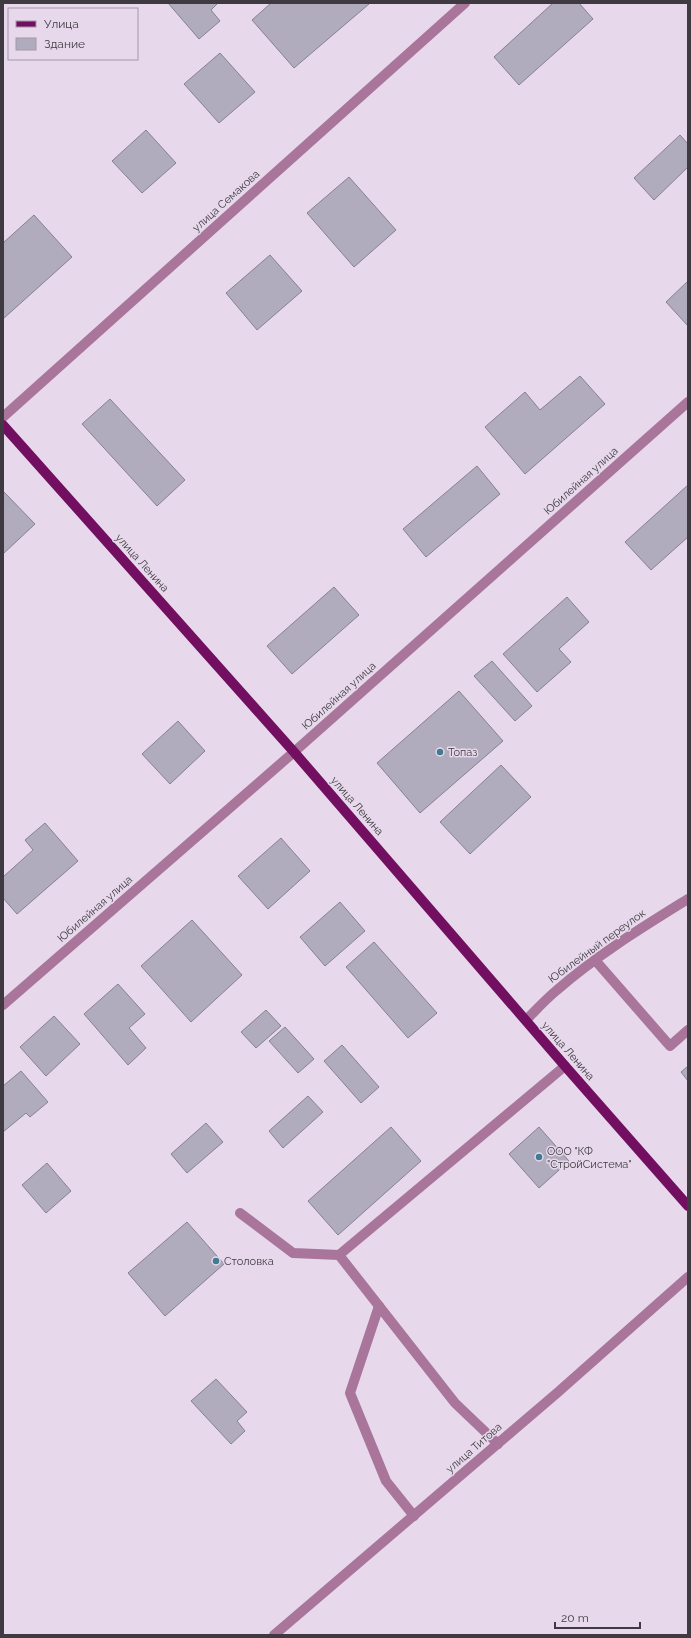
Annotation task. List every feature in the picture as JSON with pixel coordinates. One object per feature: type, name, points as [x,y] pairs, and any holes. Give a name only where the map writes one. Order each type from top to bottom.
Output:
[{"type":"main road","name":"улица Ленина","points":[[3,425],[294,752],[688,1206]]},
{"type":"street","name":"улица Семакова","points":[[3,417],[465,3]]},
{"type":"street","name":"Юбилейная улица","points":[[3,1005],[294,752],[688,402]]},
{"type":"street","name":"Юбилейный переулок","points":[[526,1020],[556,990],[594,960],[688,899]]},
{"type":"street","points":[[594,960],[670,1046],[688,1030]]},
{"type":"street","points":[[240,1213],[293,1253],[339,1255],[565,1066]]},
{"type":"street","points":[[339,1255],[455,1403],[498,1444]]},
{"type":"street","name":"улица Титова","points":[[274,1635],[557,1394],[688,1277]]},
{"type":"street","points":[[379,1306],[350,1393],[386,1481],[414,1516]]},
{"type":"building","points":[[168,3],[218,3],[211,10],[220,21],[199,39]]},
{"type":"building","points":[[271,3],[369,4],[294,68],[252,20]]},
{"type":"building","points":[[553,3],[579,3],[593,19],[519,85],[494,57]]},
{"type":"building","points":[[220,53],[255,92],[219,123],[184,84]]},
{"type":"building","points":[[146,130],[176,163],[142,193],[112,161]]},
{"type":"building","points":[[680,135],[688,144],[688,167],[654,200],[634,178]]},
{"type":"building","points":[[349,177],[396,230],[354,267],[307,213]]},
{"type":"building","points":[[34,215],[72,257],[3,319],[3,243]]},
{"type":"building","points":[[270,255],[302,291],[257,330],[226,293]]},
{"type":"building","points":[[688,281],[688,326],[666,302]]},
{"type":"building","points":[[580,376],[605,404],[525,474],[485,427],[525,392],[540,410]]},
{"type":"building","points":[[110,399],[185,480],[157,506],[82,424]]},
{"type":"building","points":[[477,466],[500,494],[426,557],[403,529]]},
{"type":"building","points":[[688,485],[688,537],[651,570],[625,542]]},
{"type":"building","points":[[3,491],[35,524],[3,554]]},
{"type":"building","points":[[334,587],[359,615],[292,674],[267,646]]},
{"type":"building","points":[[567,597],[589,622],[559,649],[571,662],[537,692],[503,654]]},
{"type":"building","points":[[492,661],[532,706],[515,721],[474,676]]},
{"type":"building","name":"Топаз","points":[[459,691],[503,741],[420,813],[377,763]]},
{"type":"building","points":[[178,721],[205,751],[170,784],[142,754]]},
{"type":"building","points":[[501,765],[531,797],[470,854],[440,822]]},
{"type":"building","points":[[45,823],[78,861],[17,914],[3,898],[3,877],[33,850],[25,840]]},
{"type":"building","points":[[281,838],[310,871],[268,909],[238,876]]},
{"type":"building","points":[[340,902],[365,931],[325,966],[300,937]]},
{"type":"building","points":[[192,920],[242,975],[191,1022],[141,966]]},
{"type":"building","points":[[374,942],[437,1013],[408,1038],[346,967]]},
{"type":"building","points":[[118,984],[145,1014],[129,1028],[146,1048],[128,1065],[84,1014]]},
{"type":"building","points":[[266,1010],[281,1026],[256,1048],[241,1032]]},
{"type":"building","points":[[54,1016],[80,1044],[46,1076],[20,1047]]},
{"type":"building","points":[[285,1027],[314,1059],[298,1073],[269,1041]]},
{"type":"building","points":[[342,1045],[379,1087],[361,1103],[324,1061]]},
{"type":"building","points":[[688,1066],[688,1081],[681,1072]]},
{"type":"building","points":[[21,1071],[48,1102],[30,1117],[26,1113],[3,1132],[3,1086]]},
{"type":"building","points":[[308,1096],[323,1112],[283,1148],[269,1131]]},
{"type":"building","points":[[206,1123],[223,1142],[187,1173],[171,1154]]},
{"type":"building","points":[[391,1127],[421,1161],[338,1235],[308,1201]]},
{"type":"building","name":"ООО \"КФ \"СтройСистема\"","points":[[539,1127],[569,1161],[539,1188],[509,1154]]},
{"type":"building","points":[[47,1163],[71,1191],[46,1213],[22,1185]]},
{"type":"building","points":[[187,1222],[224,1264],[165,1316],[128,1273]]},
{"type":"building","points":[[216,1379],[247,1412],[237,1421],[245,1431],[231,1444],[191,1401]]},
{"type":"place","name":"Топаз","points":[[440,752]]},
{"type":"place","name":"ООО \"КФ \"СтройСистема\"","points":[[539,1157]]},
{"type":"place","name":"Столовка","points":[[216,1261]]}]
